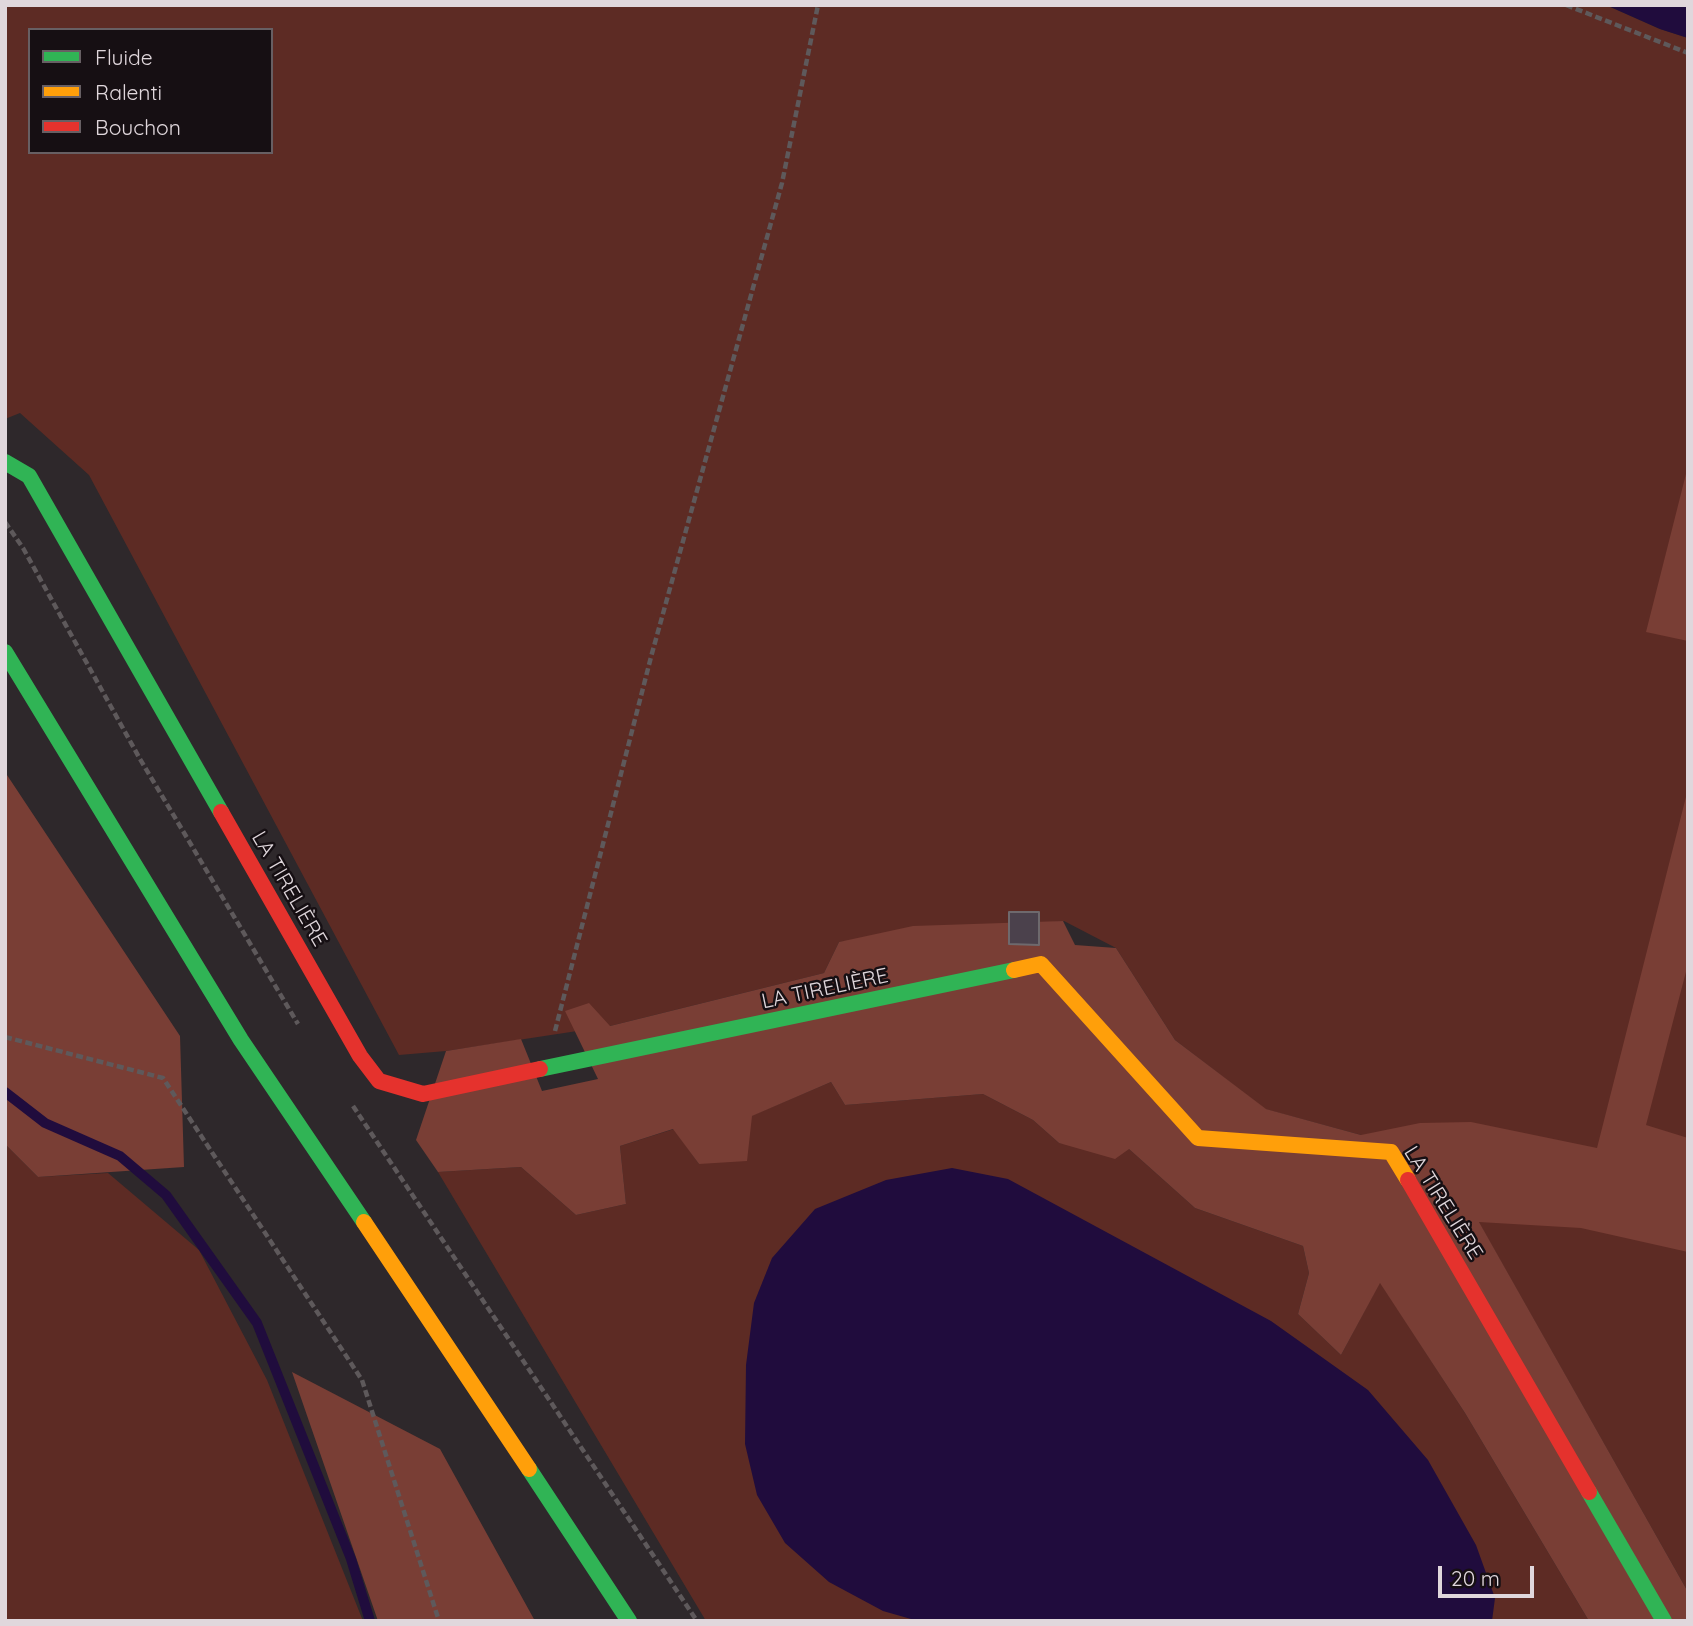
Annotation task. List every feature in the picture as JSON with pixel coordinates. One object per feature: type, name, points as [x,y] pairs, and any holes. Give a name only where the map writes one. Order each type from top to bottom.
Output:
[{"type":"street","name":"LA TIRELIÈRE","points":[[5,462],[29,476],[360,1056],[379,1081],[423,1094],[1041,964],[1198,1138],[1391,1152],[1664,1621]]},
{"type":"street","points":[[5,652],[241,1040],[629,1621]]},
{"type":"path","points":[[546,1069],[651,657],[782,183],[818,5]]},
{"type":"path","points":[[1566,5],[1688,52]]},
{"type":"path","points":[[5,1037],[163,1078],[362,1380],[439,1621]]},
{"type":"shaded area","points":[[5,5],[1606,5],[1660,29],[1688,38],[1688,1592],[1478,1221],[1361,1135],[1265,1109],[1175,1040],[1116,948],[1064,921],[839,942],[824,973],[610,1026],[446,1051],[399,1055],[89,475],[20,413],[5,419]]},
{"type":"shaded area","points":[[1606,5],[1688,5],[1688,38],[1660,29]]},
{"type":"shaded area","points":[[1688,466],[1688,641],[1646,632]]},
{"type":"shaded area","points":[[5,772],[180,1036],[184,1167],[38,1177],[5,1144]]},
{"type":"shaded area","points":[[1688,789],[1688,964],[1646,1125],[1688,1138],[1688,1252],[1581,1228],[1479,1222],[1688,1592],[1688,1621],[1589,1621],[1465,1413],[1380,1283],[1341,1355],[1298,1314],[1309,1273],[1303,1246],[1195,1208],[1129,1149],[1115,1159],[1059,1143],[1033,1120],[983,1094],[845,1105],[831,1082],[752,1116],[747,1161],[699,1164],[673,1129],[620,1146],[626,1204],[576,1215],[521,1167],[438,1172],[416,1140],[446,1051],[521,1039],[542,1091],[598,1079],[565,1011],[589,1003],[610,1026],[824,973],[839,942],[913,926],[1063,921],[1075,945],[1116,948],[1175,1040],[1266,1109],[1361,1135],[1420,1123],[1471,1122],[1597,1148]]},
{"type":"shaded area","points":[[831,1082],[845,1105],[983,1094],[1033,1120],[1059,1143],[1129,1149],[1195,1208],[1303,1246],[1309,1273],[1298,1314],[1341,1355],[1380,1282],[1465,1413],[1589,1621],[706,1621],[438,1172],[521,1167],[576,1215],[626,1204],[620,1146],[674,1129],[699,1164],[751,1116]]},
{"type":"shaded area","points":[[5,1144],[38,1177],[108,1173],[199,1250],[267,1380],[363,1621],[5,1621]]},
{"type":"shaded area","points":[[952,1168],[1008,1179],[1271,1321],[1368,1390],[1428,1460],[1476,1545],[1495,1598],[1492,1621],[918,1621],[883,1611],[829,1582],[785,1543],[757,1495],[745,1444],[746,1365],[754,1303],[772,1258],[815,1209],[886,1180]]},
{"type":"shaded area","points":[[292,1372],[440,1449],[535,1621],[378,1621]]},
{"type":"building","points":[[1009,912],[1039,912],[1039,945],[1009,944]]},
{"type":"waterway","points":[[5,1092],[45,1123],[120,1156],[166,1195],[257,1323],[351,1559],[370,1621]]},
{"type":"traffic: fast","points":[[5,462],[29,476],[221,812]]},
{"type":"traffic: fast","points":[[5,652],[241,1040],[364,1222]]},
{"type":"traffic: fast","points":[[540,1069],[1014,970]]},
{"type":"traffic: fast","points":[[529,1469],[629,1621]]},
{"type":"traffic: fast","points":[[1589,1492],[1664,1621]]},
{"type":"traffic: slow","points":[[1014,970],[1041,964],[1198,1138],[1391,1152],[1408,1180]]},
{"type":"traffic: slow","points":[[364,1222],[529,1469]]},
{"type":"traffic: jam","points":[[221,812],[360,1056],[379,1081],[423,1094],[540,1069]]},
{"type":"traffic: jam","points":[[1408,1180],[1589,1492]]}]
